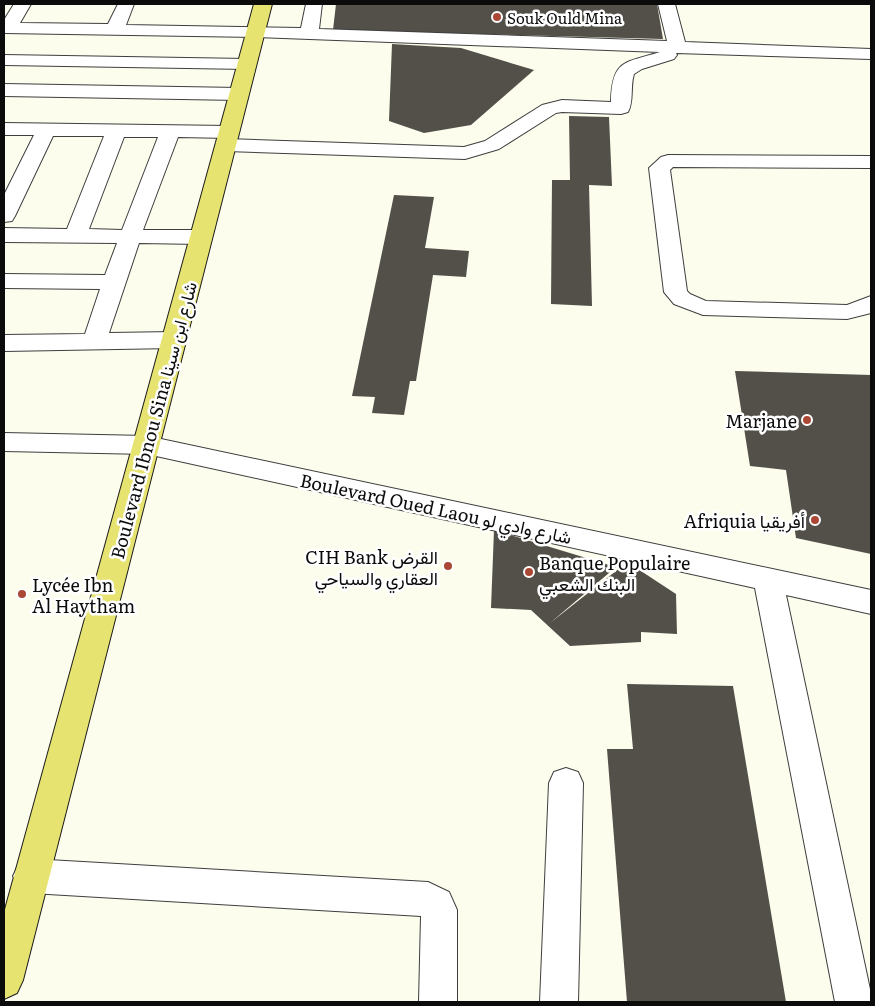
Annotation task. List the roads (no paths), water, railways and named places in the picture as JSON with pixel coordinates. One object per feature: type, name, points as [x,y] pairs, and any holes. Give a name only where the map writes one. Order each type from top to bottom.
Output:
[{"type":"main road","name":"Boulevard Ibnou Sina شارع ابن سينا","points":[[4,980],[263,4]]},
{"type":"street","points":[[6,28],[22,4]]},
{"type":"street","points":[[115,29],[126,4]]},
{"type":"street","points":[[309,35],[314,4]]},
{"type":"street","points":[[667,4],[677,48]]},
{"type":"street","points":[[6,28],[256,32],[871,54]]},
{"type":"street","points":[[4,129],[170,131],[228,139],[465,153],[480,150],[500,141],[549,109],[562,106],[621,108],[622,77],[627,70],[639,63],[673,53],[677,48]]},
{"type":"street","points":[[4,60],[247,64]]},
{"type":"street","points":[[4,90],[239,94]]},
{"type":"street","points":[[4,216],[13,182],[46,130]]},
{"type":"street","points":[[75,236],[116,130]]},
{"type":"street","points":[[94,341],[130,236],[170,131]]},
{"type":"street","points":[[871,162],[677,161],[668,162],[658,168],[676,292],[682,300],[703,308],[847,312],[858,310],[871,302]]},
{"type":"street","points":[[4,234],[202,237]]},
{"type":"street","points":[[4,281],[114,282]]},
{"type":"street","points":[[4,343],[174,340]]},
{"type":"street","name":"Boulevard Oued Laou شارع وادي لو","points":[[4,442],[146,445],[871,602]]},
{"type":"street","points":[[768,580],[854,1002]]},
{"type":"street","points":[[559,1002],[566,783]]},
{"type":"street","points":[[31,876],[428,899],[436,904],[440,910],[438,1002]]},
{"type":"place","name":"Souk Ould Mina","points":[[497,17]]},
{"type":"place","name":"Marjane","points":[[807,420]]},
{"type":"place","name":"Afriquia أفريقيا","points":[[815,520]]},
{"type":"place","name":"CIH Bank القرض العقاري والسياحي","points":[[448,566]]},
{"type":"place","name":"Banque Populaire البنك الشعبي","points":[[529,572]]},
{"type":"place","name":"Lycée Ibn Al Haytham","points":[[22,594]]}]
